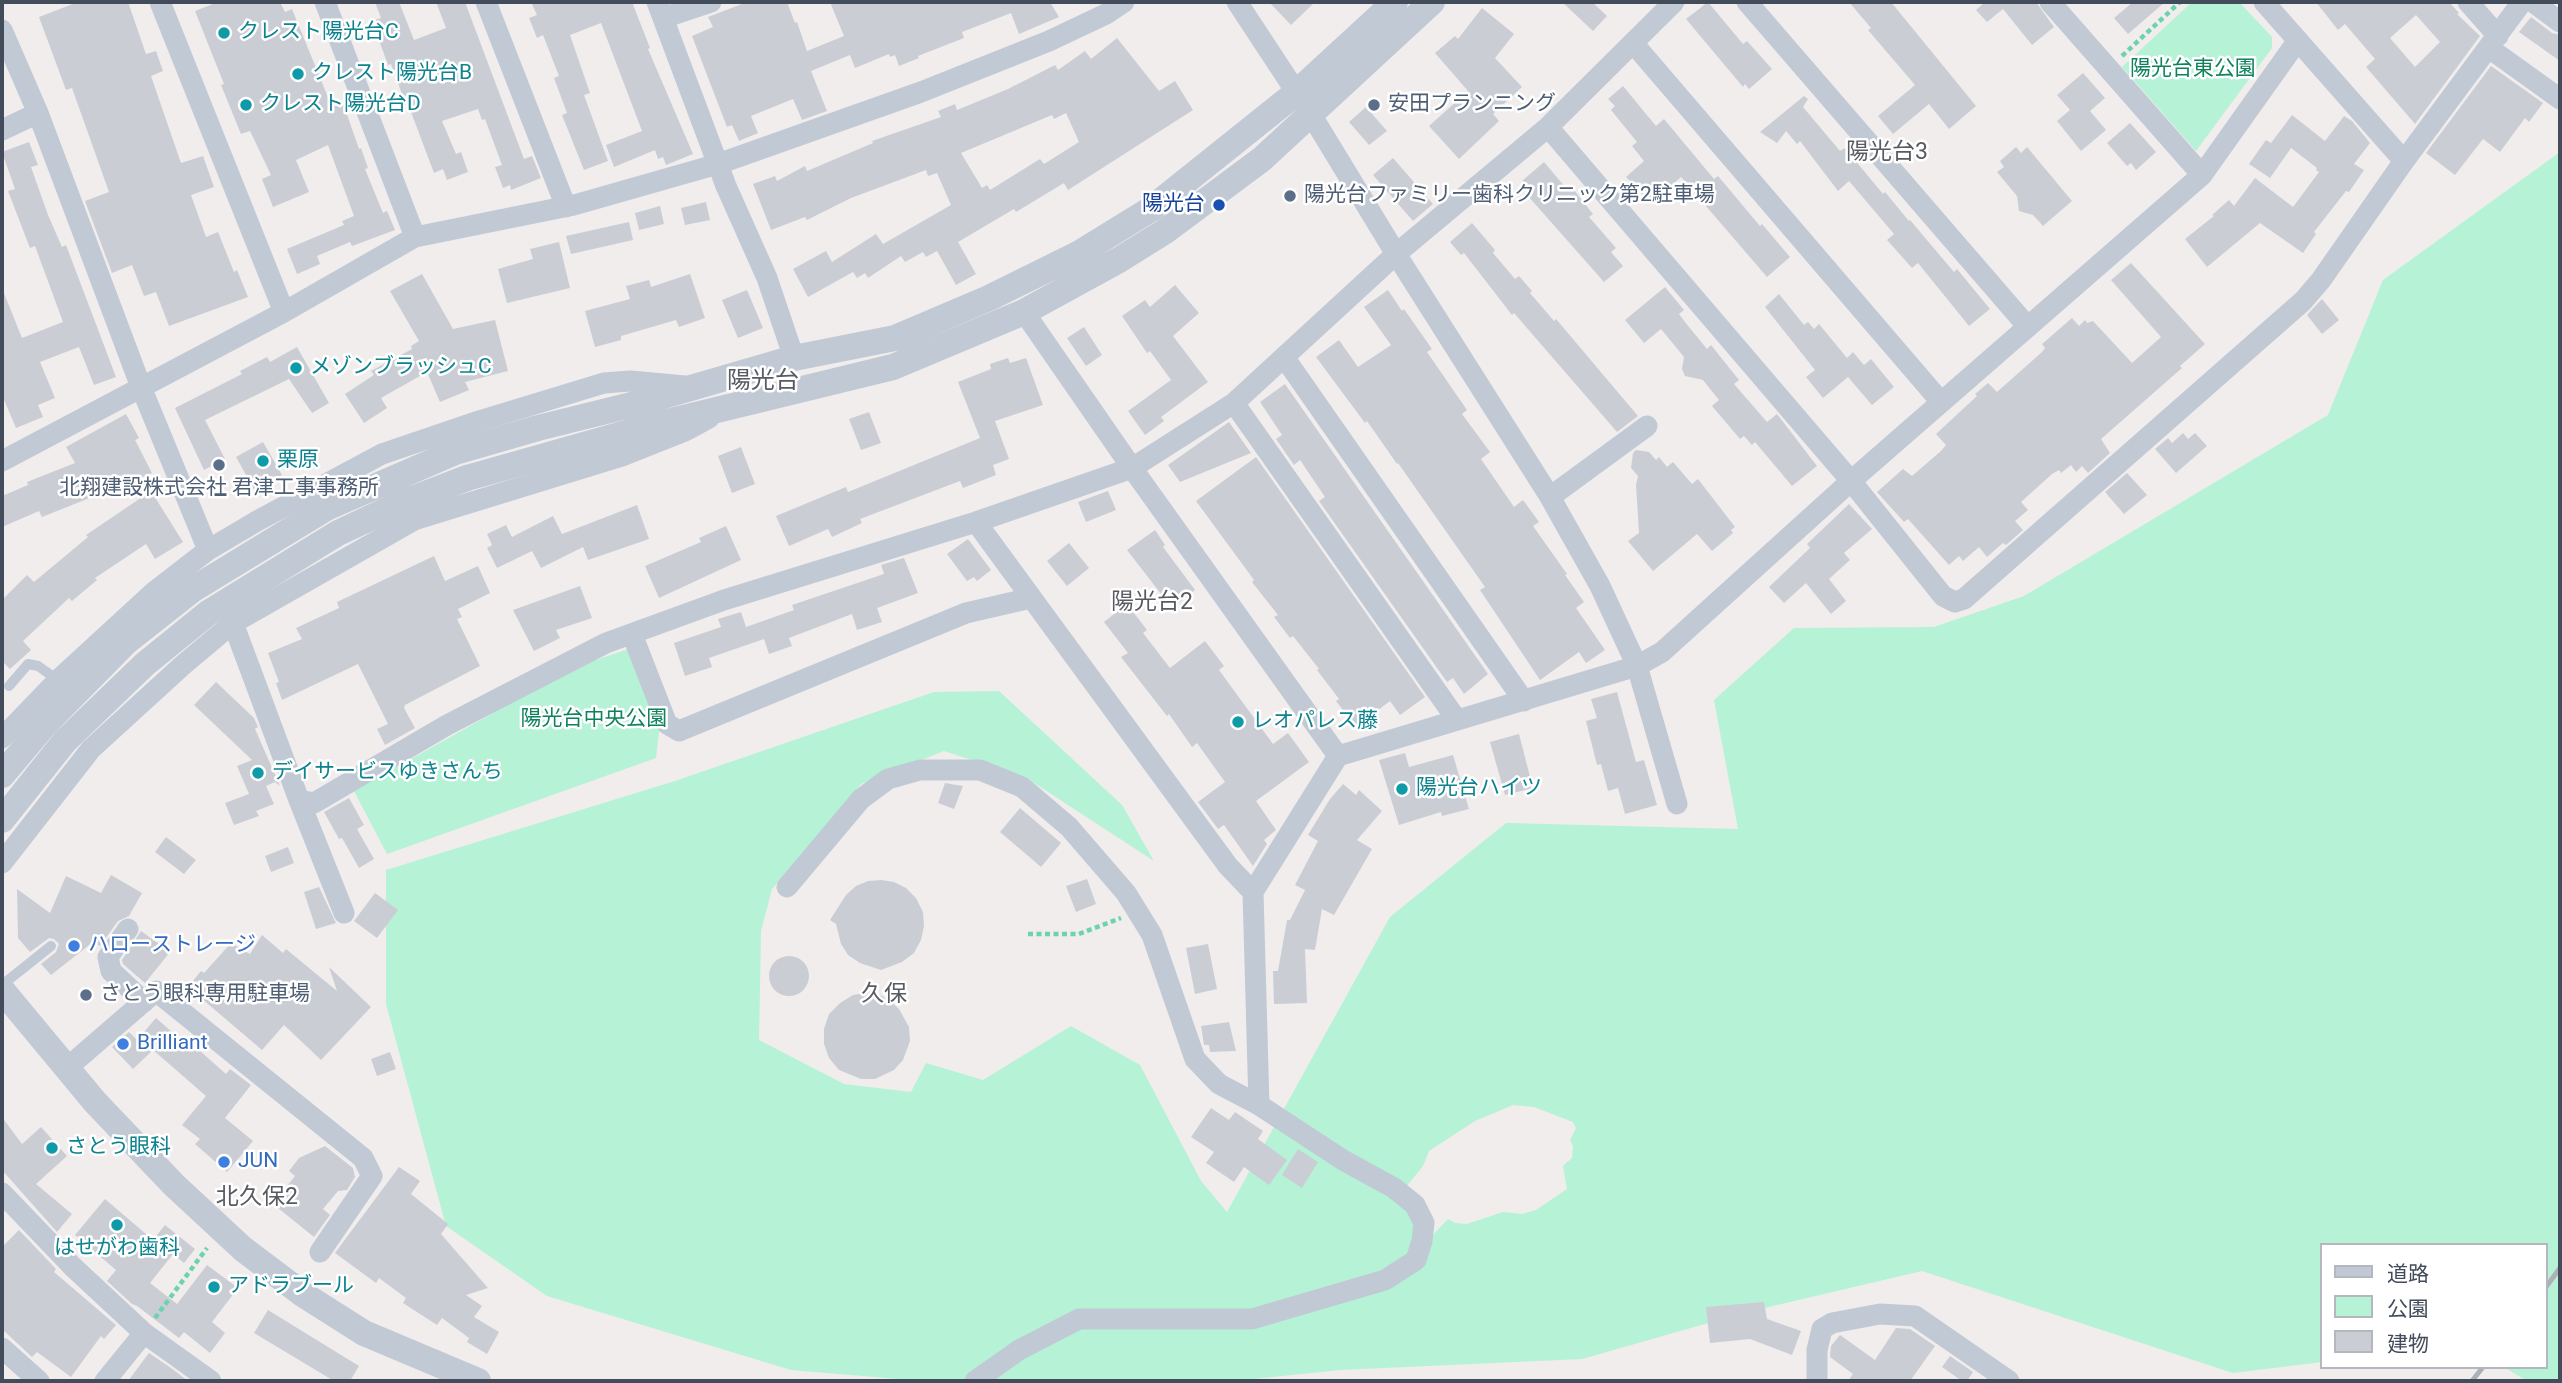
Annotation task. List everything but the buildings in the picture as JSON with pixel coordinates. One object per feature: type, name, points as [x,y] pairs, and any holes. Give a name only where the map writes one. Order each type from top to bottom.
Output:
[{"type":"street","points":[[160,2],[284,312]]},
{"type":"street","points":[[326,2],[415,237]]},
{"type":"street","points":[[486,2],[566,207]]},
{"type":"street","points":[[711,2],[660,10],[718,164],[757,254],[794,358]]},
{"type":"street","points":[[2,461],[284,312],[415,237],[566,207],[718,164],[921,92],[1094,19],[1124,2]]},
{"type":"street","points":[[1237,2],[1312,116],[1550,497],[1600,586],[1637,666],[1677,804]]},
{"type":"street","points":[[2,820],[65,741],[145,664],[208,613],[338,533],[391,508],[467,478],[645,415],[694,387],[794,358],[895,338],[989,298],[1078,254],[1151,209],[1296,93],[1395,2]]},
{"type":"street","points":[[2,775],[54,715],[126,642],[192,590],[328,507],[455,452],[538,428],[729,406],[893,367],[1024,312],[1164,232],[1262,159],[1312,116],[1432,2]]},
{"type":"street","points":[[299,800],[314,803],[447,725],[606,643],[724,600],[976,522],[1132,468],[1234,402],[1396,254],[1548,127],[1674,2]]},
{"type":"street","points":[[1747,2],[2028,327]]},
{"type":"street","points":[[2050,2],[2202,175]]},
{"type":"street","points":[[2264,2],[2404,161]]},
{"type":"street","points":[[2468,2],[2494,42],[2560,99]]},
{"type":"street","points":[[1548,127],[1851,481],[1943,596],[1955,602],[1964,599],[2303,301],[2321,280],[2404,161],[2522,2]]},
{"type":"street","points":[[2533,2],[2560,22]]},
{"type":"street","points":[[2,30],[38,114],[141,387],[208,550]]},
{"type":"street","points":[[1259,1105],[1253,892],[1338,755],[1637,666],[1662,652],[1851,481],[2202,175],[2298,40]]},
{"type":"street","points":[[1633,43],[1941,402]]},
{"type":"street","points":[[2,130],[38,114]]},
{"type":"street","points":[[1024,312],[1338,755]]},
{"type":"street","points":[[1284,357],[1524,701]]},
{"type":"street","points":[[2,738],[58,680],[155,591],[208,550],[382,454],[604,383],[630,381],[694,387]]},
{"type":"street","points":[[1234,402],[1457,720]]},
{"type":"street","points":[[2,863],[92,749],[233,623],[414,520],[622,456],[685,431],[729,406]]},
{"type":"street","points":[[1550,497],[1647,426]]},
{"type":"street","points":[[976,522],[1228,866],[1253,892]]},
{"type":"street","points":[[632,634],[667,724],[679,730],[966,613],[1031,598]]},
{"type":"street","points":[[233,623],[344,913]]},
{"type":"street","points":[[788,887],[861,799],[888,779],[920,770],[980,770],[1022,787],[1069,827],[1126,893],[1152,935],[1195,1059],[1219,1084],[1259,1105],[1343,1160],[1394,1188],[1415,1205],[1424,1223],[1416,1260],[1385,1280],[1252,1319],[1079,1319],[1020,1350],[975,1381]]},
{"type":"street","points":[[128,929],[108,957],[111,971],[144,1002]]},
{"type":"street","points":[[2,988],[95,1102],[174,1185],[243,1249],[304,1295],[364,1333],[475,1380]]},
{"type":"street","points":[[67,1068],[156,991],[363,1158],[372,1176],[320,1252]]},
{"type":"street","points":[[2,1194],[73,1267],[144,1333],[211,1381]]},
{"type":"street","points":[[1817,1381],[1817,1350],[1822,1329],[1832,1323],[1880,1314],[1915,1316],[2009,1381]]},
{"type":"street","points":[[105,1381],[144,1333]]},
{"type":"street","points":[[2,1348],[39,1381]]},
{"type":"lane","points":[[9,686],[28,664],[38,666],[58,680]]},
{"type":"lane","points":[[2,988],[51,946]]},
{"type":"path","points":[[2108,69],[2180,2]]},
{"type":"path","points":[[1028,934],[1079,934],[1138,912]]},
{"type":"path","points":[[144,1333],[207,1248]]},
{"type":"green space","name":"陽光台東公園","points":[[2192,2],[2239,2],[2272,37],[2272,48],[2196,151],[2122,67]]},
{"type":"green space","points":[[2560,152],[2560,1381],[2527,1381],[2507,1369],[2548,1369],[2548,1243],[2320,1243],[2320,1362],[2233,1373],[1922,1271],[1743,1313],[1582,1359],[1340,1370],[1234,1381],[923,1381],[791,1370],[547,1296],[446,1226],[386,1004],[386,870],[675,781],[934,692],[999,691],[1122,805],[1154,861],[1025,777],[944,751],[861,784],[772,889],[761,931],[759,1040],[844,1084],[911,1092],[926,1063],[983,1080],[1071,1026],[1140,1065],[1201,1181],[1227,1212],[1390,917],[1506,823],[1738,829],[1714,700],[1794,628],[1934,627],[2024,596],[2328,415],[2383,280]],"holes":[[[1513,1105],[1534,1107],[1573,1122],[1576,1128],[1570,1140],[1573,1146],[1572,1158],[1563,1166],[1567,1189],[1536,1210],[1522,1214],[1503,1212],[1467,1224],[1448,1219],[1432,1236],[1406,1187],[1423,1166],[1429,1151],[1475,1121]]]},
{"type":"green space","name":"陽光台中央公園","points":[[629,649],[654,705],[659,732],[656,758],[387,854],[354,791],[577,666]]},
{"type":"railway","points":[[2548,1284],[2560,1268]]},
{"type":"railway","points":[[2472,1381],[2481,1369]]},
{"type":"place","name":"クレスト陽光台C","points":[[224,33]]},
{"type":"place","name":"クレスト陽光台B","points":[[298,74]]},
{"type":"place","name":"クレスト陽光台D","points":[[246,105]]},
{"type":"place","name":"安田プランニング","points":[[1374,105]]},
{"type":"place","name":"陽光台ファミリー歯科クリニック第2駐車場","points":[[1290,196]]},
{"type":"place","name":"陽光台","points":[[1219,205]]},
{"type":"place","name":"メゾンブラッシュC","points":[[296,368]]},
{"type":"place","name":"栗原","points":[[263,461]]},
{"type":"place","name":"北翔建設株式会社 君津工事事務所","points":[[219,465]]},
{"type":"place","name":"レオパレス藤","points":[[1238,722]]},
{"type":"place","name":"デイサービスゆきさんち","points":[[258,773]]},
{"type":"place","name":"陽光台ハイツ","points":[[1402,789]]},
{"type":"place","name":"ハローストレージ","points":[[74,946]]},
{"type":"place","name":"さとう眼科専用駐車場","points":[[86,995]]},
{"type":"place","name":"Brilliant","points":[[123,1044]]},
{"type":"place","name":"さとう眼科","points":[[52,1148]]},
{"type":"place","name":"JUN","points":[[224,1162]]},
{"type":"place","name":"はせがわ歯科","points":[[117,1225]]},
{"type":"place","name":"アドラブール","points":[[214,1287]]},
{"type":"district","name":"陽光台3","points":[[1887,153]]},
{"type":"district","name":"陽光台","points":[[763,382]]},
{"type":"district","name":"陽光台2","points":[[1152,603]]},
{"type":"district","name":"久保","points":[[884,995]]},
{"type":"district","name":"北久保2","points":[[257,1198]]}]
